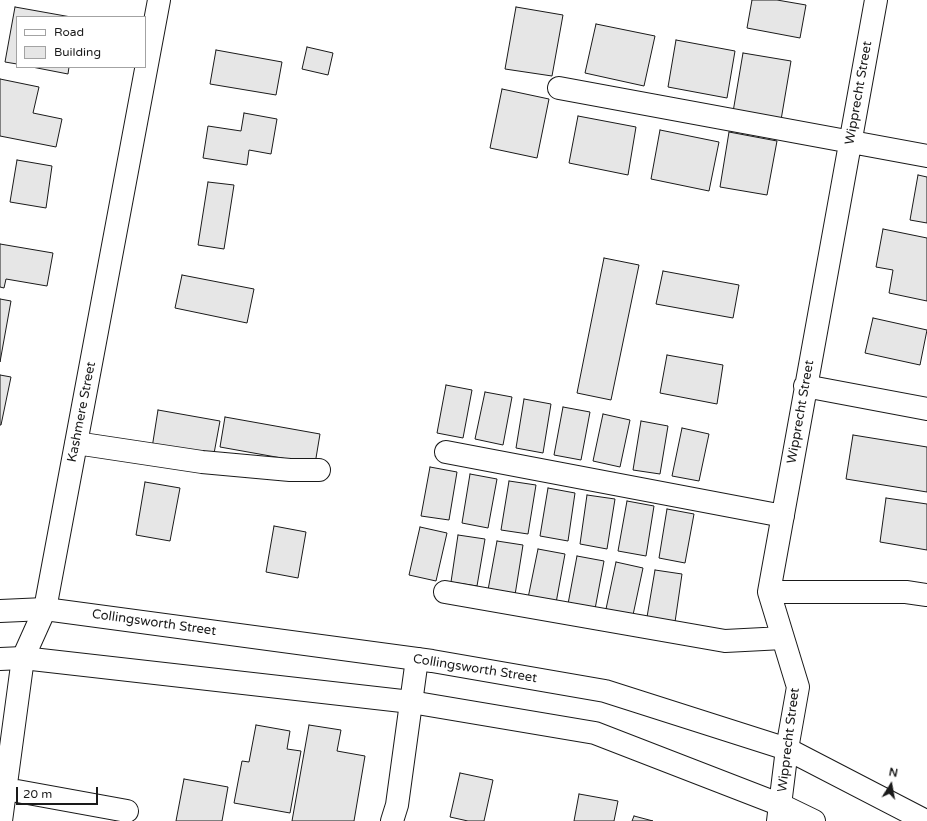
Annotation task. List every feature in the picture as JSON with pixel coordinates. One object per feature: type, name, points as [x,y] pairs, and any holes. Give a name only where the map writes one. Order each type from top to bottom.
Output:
[{"type":"main road","name":"Kashmere Street","points":[[2,821],[23,658],[45,609],[159,0]]},
{"type":"main road","name":"Wipprecht Street","points":[[779,813],[787,749],[798,687],[769,592],[805,386],[876,0]]},
{"type":"main road","points":[[558,88],[927,156]]},
{"type":"main road","points":[[805,386],[927,408]]},
{"type":"main road","points":[[76,443],[209,462],[290,470],[319,470]]},
{"type":"main road","points":[[446,452],[783,516]]},
{"type":"main road","points":[[445,592],[725,641],[783,638]]},
{"type":"main road","points":[[769,592],[906,592],[927,595]]},
{"type":"main road","name":"Collingsworth Street","points":[[0,612],[45,609],[417,659],[605,691],[787,749],[926,821]]},
{"type":"main road","points":[[0,659],[23,658],[411,702],[595,733],[779,813],[814,821]]},
{"type":"main road","points":[[392,821],[398,805],[417,659]]},
{"type":"main road","points":[[6,789],[127,810]]},
{"type":"building","points":[[752,0],[777,0],[806,5],[800,38],[747,28]]},
{"type":"building","points":[[15,7],[65,16],[16,16],[16,64],[5,62]]},
{"type":"building","points":[[516,7],[563,15],[552,76],[505,69]]},
{"type":"building","points":[[596,24],[655,36],[644,86],[585,73]]},
{"type":"building","points":[[676,40],[735,51],[727,98],[668,87]]},
{"type":"building","points":[[307,47],[333,53],[328,75],[302,69]]},
{"type":"building","points":[[216,50],[282,62],[276,95],[210,84]]},
{"type":"building","points":[[743,53],[791,61],[781,120],[733,112]]},
{"type":"building","points":[[37,68],[69,68],[68,74]]},
{"type":"building","points":[[0,79],[39,87],[33,113],[62,119],[56,147],[0,136]]},
{"type":"building","points":[[502,89],[549,99],[537,158],[490,148]]},
{"type":"building","points":[[244,113],[277,119],[271,154],[249,150],[247,165],[203,158],[208,126],[241,131]]},
{"type":"building","points":[[578,116],[636,127],[628,175],[569,163]]},
{"type":"building","points":[[660,130],[719,142],[709,191],[651,179]]},
{"type":"building","points":[[729,132],[777,141],[767,195],[720,187]]},
{"type":"building","points":[[17,160],[52,166],[46,208],[10,202]]},
{"type":"building","points":[[918,175],[927,177],[927,223],[910,220]]},
{"type":"building","points":[[208,182],[234,185],[224,249],[198,245]]},
{"type":"building","points":[[883,229],[927,238],[927,301],[889,293],[893,270],[876,267]]},
{"type":"building","points":[[0,244],[53,253],[47,286],[6,279],[4,288],[0,287]]},
{"type":"building","points":[[604,258],[639,265],[611,400],[577,393]]},
{"type":"building","points":[[663,271],[739,285],[733,318],[656,304]]},
{"type":"building","points":[[182,275],[254,289],[247,323],[175,308]]},
{"type":"building","points":[[0,299],[11,301],[0,362]]},
{"type":"building","points":[[873,318],[927,330],[920,365],[865,353]]},
{"type":"building","points":[[667,355],[723,365],[717,404],[660,393]]},
{"type":"building","points":[[0,375],[11,377],[1,425],[0,425]]},
{"type":"building","points":[[446,385],[472,390],[463,438],[437,433]]},
{"type":"building","points":[[485,392],[512,397],[503,445],[475,439]]},
{"type":"building","points":[[524,399],[551,404],[543,453],[516,448]]},
{"type":"building","points":[[563,407],[590,412],[581,460],[554,455]]},
{"type":"building","points":[[158,410],[220,421],[213,459],[152,448]]},
{"type":"building","points":[[603,414],[630,420],[620,467],[593,461]]},
{"type":"building","points":[[225,417],[320,434],[315,464],[220,447]]},
{"type":"building","points":[[641,421],[668,426],[660,474],[633,470]]},
{"type":"building","points":[[682,428],[709,434],[699,481],[672,476]]},
{"type":"building","points":[[853,435],[927,447],[927,492],[846,479]]},
{"type":"building","points":[[430,467],[457,472],[449,520],[421,516]]},
{"type":"building","points":[[470,474],[497,479],[488,528],[462,523]]},
{"type":"building","points":[[509,481],[536,485],[528,534],[501,530]]},
{"type":"building","points":[[145,482],[180,488],[170,541],[136,535]]},
{"type":"building","points":[[548,488],[575,493],[568,541],[540,536]]},
{"type":"building","points":[[587,495],[615,499],[607,549],[580,544]]},
{"type":"building","points":[[886,498],[927,504],[927,550],[880,542]]},
{"type":"building","points":[[627,501],[654,506],[646,556],[618,551]]},
{"type":"building","points":[[667,509],[694,514],[685,563],[659,558]]},
{"type":"building","points":[[274,526],[306,532],[298,578],[266,572]]},
{"type":"building","points":[[420,527],[447,533],[436,581],[409,575]]},
{"type":"building","points":[[458,535],[485,539],[477,586],[451,582]]},
{"type":"building","points":[[497,541],[523,545],[515,595],[488,590]]},
{"type":"building","points":[[538,549],[565,554],[556,603],[528,598]]},
{"type":"building","points":[[577,556],[604,561],[595,609],[568,604]]},
{"type":"building","points":[[616,562],[643,568],[633,615],[606,609]]},
{"type":"building","points":[[655,570],[682,574],[675,622],[647,617]]},
{"type":"building","points":[[256,725],[290,731],[287,749],[301,751],[290,813],[234,803],[242,761],[249,762]]},
{"type":"building","points":[[309,725],[341,730],[337,751],[365,756],[354,821],[292,821]]},
{"type":"building","points":[[460,773],[493,780],[484,821],[468,821],[450,817]]},
{"type":"building","points":[[184,779],[228,787],[222,821],[176,821]]},
{"type":"building","points":[[579,794],[618,801],[614,821],[574,821]]},
{"type":"building","points":[[634,816],[653,821],[632,821]]}]
